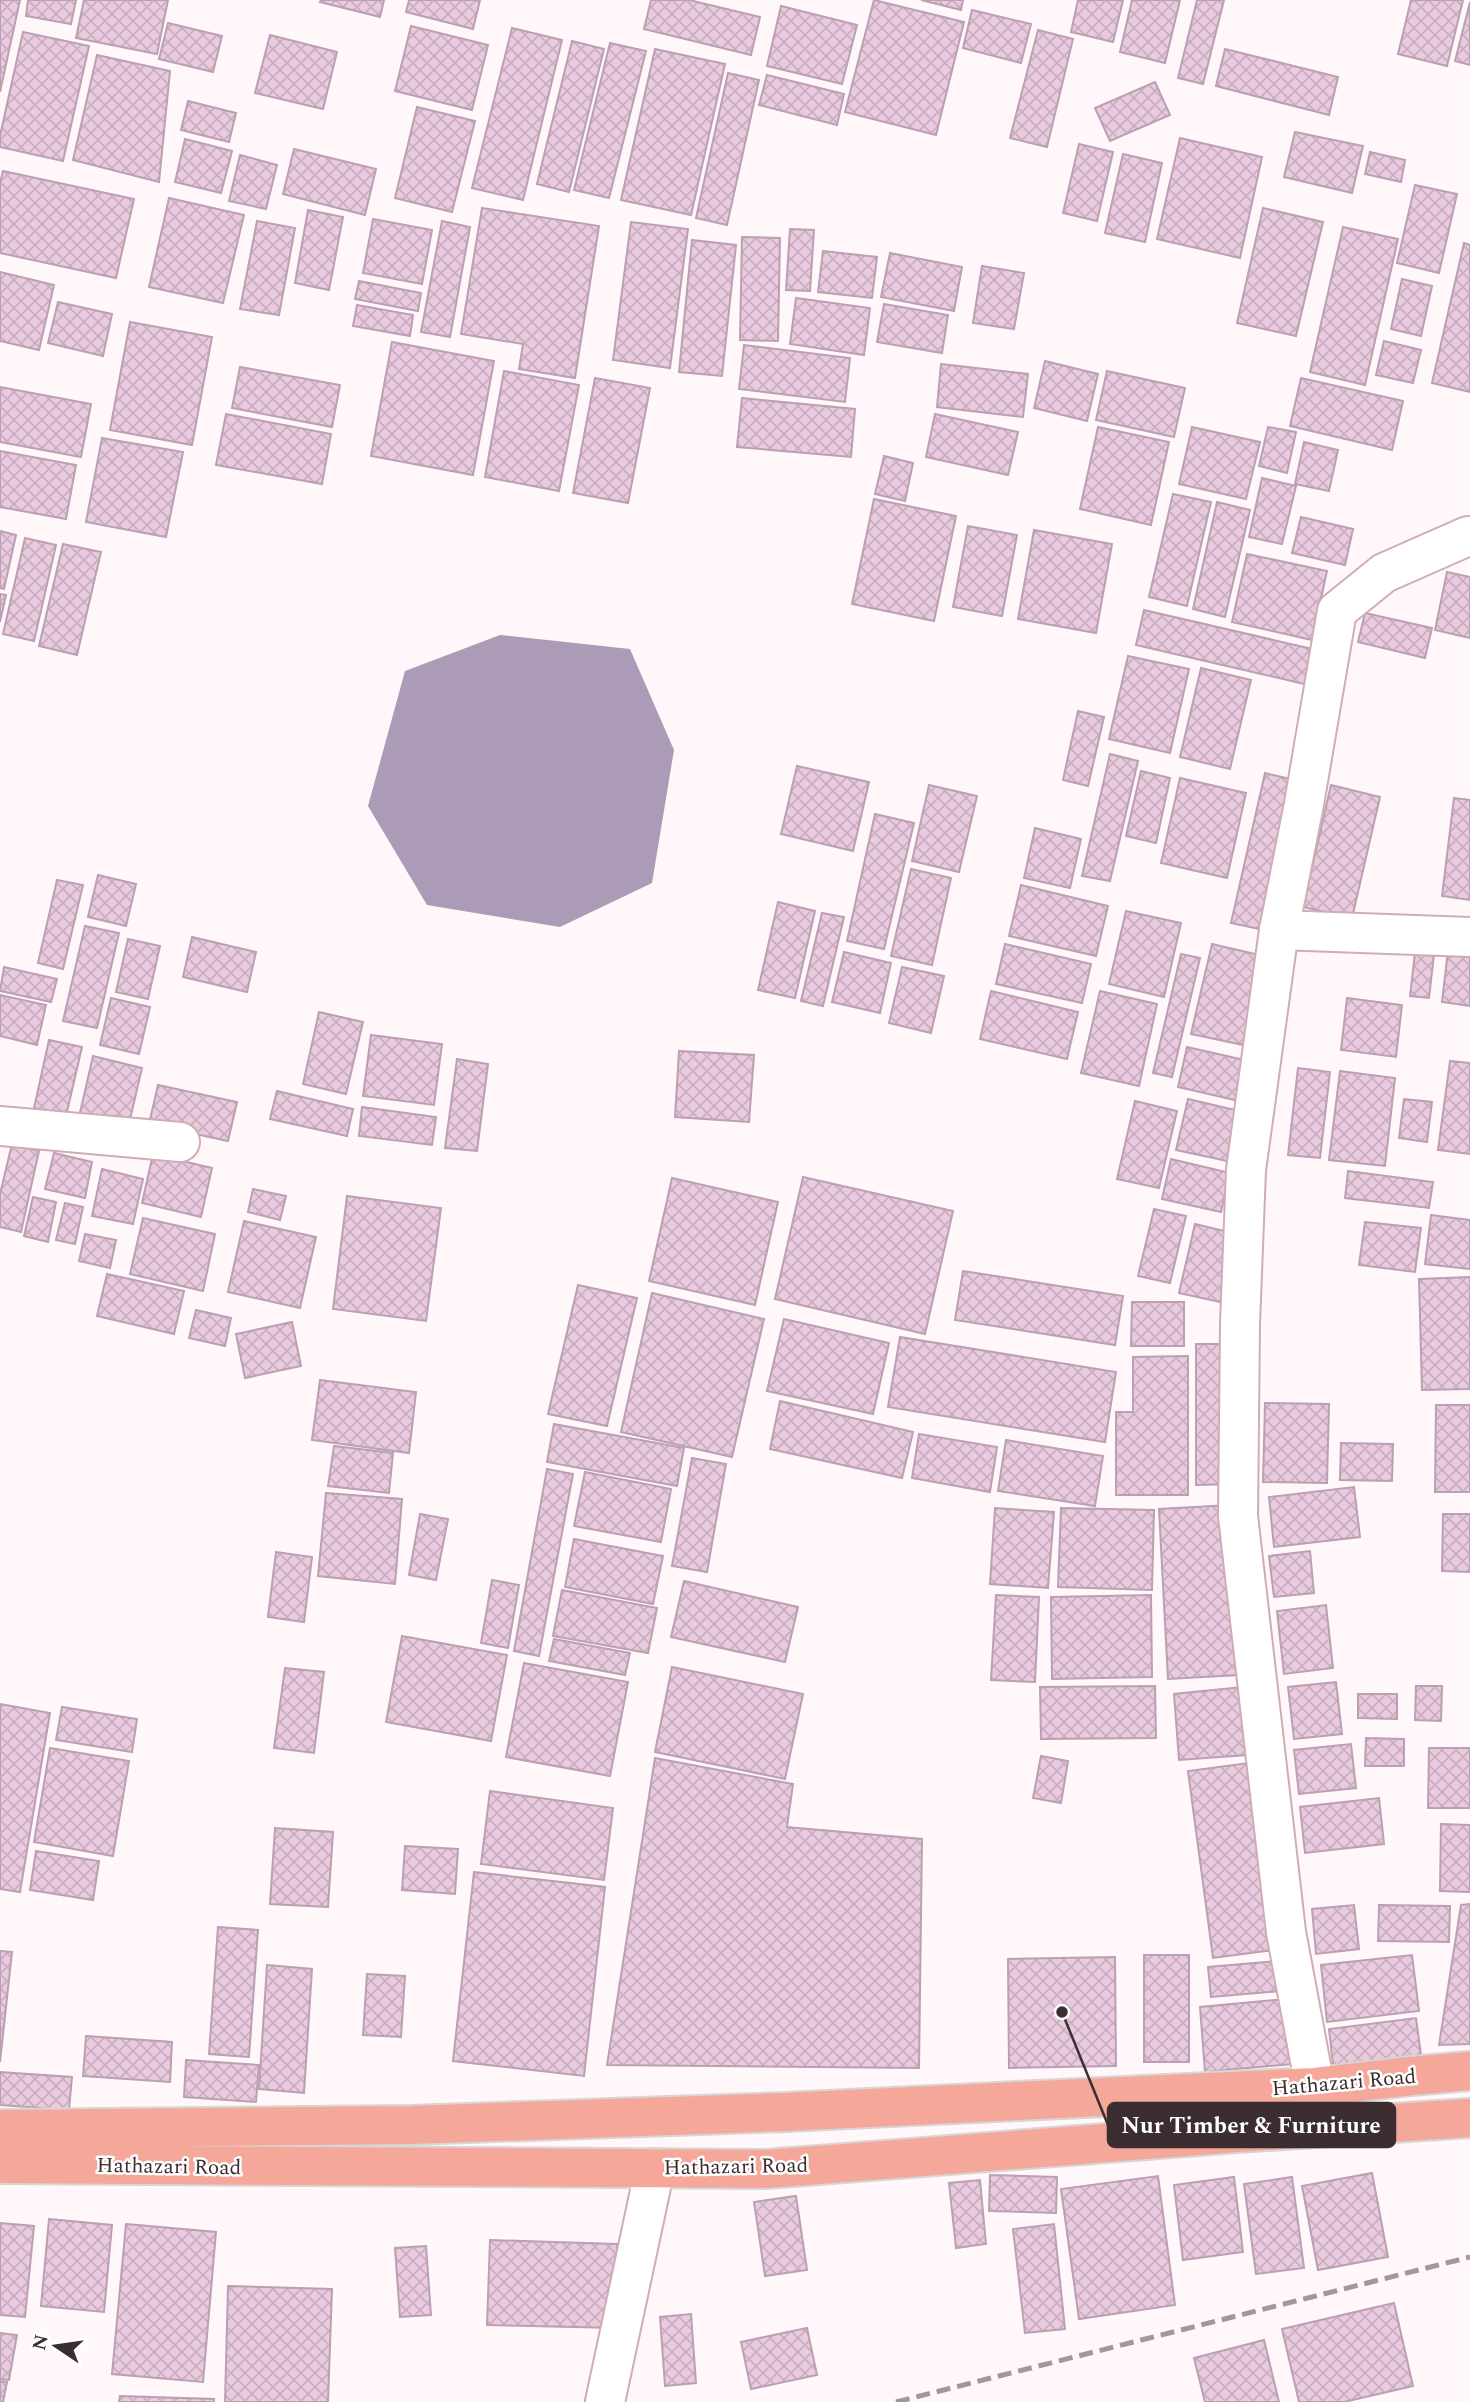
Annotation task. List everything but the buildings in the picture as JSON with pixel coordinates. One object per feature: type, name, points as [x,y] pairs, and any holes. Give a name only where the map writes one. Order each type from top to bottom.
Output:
[{"type":"highway","name":"Hathazari Road","points":[[0,2129],[411,2125],[785,2112],[1315,2087],[1470,2071]]},
{"type":"highway","name":"Hathazari Road","points":[[0,2164],[766,2169],[1470,2118]]},
{"type":"street","points":[[1315,2087],[1286,1932],[1238,1516],[1240,1324],[1246,1170],[1279,930],[1337,611],[1384,573],[1468,536]]},
{"type":"street","points":[[1279,930],[1470,937]]},
{"type":"street","points":[[0,1126],[180,1142]]},
{"type":"street","points":[[605,2402],[655,2168]]},
{"type":"shaded area","points":[[500,635],[630,649],[674,750],[652,883],[560,927],[427,905],[368,806],[405,671]]},
{"type":"railway","points":[[896,2402],[1470,2257]]},
{"type":"place","name":"Nur Timber & Furniture","points":[[1062,2012]]}]
